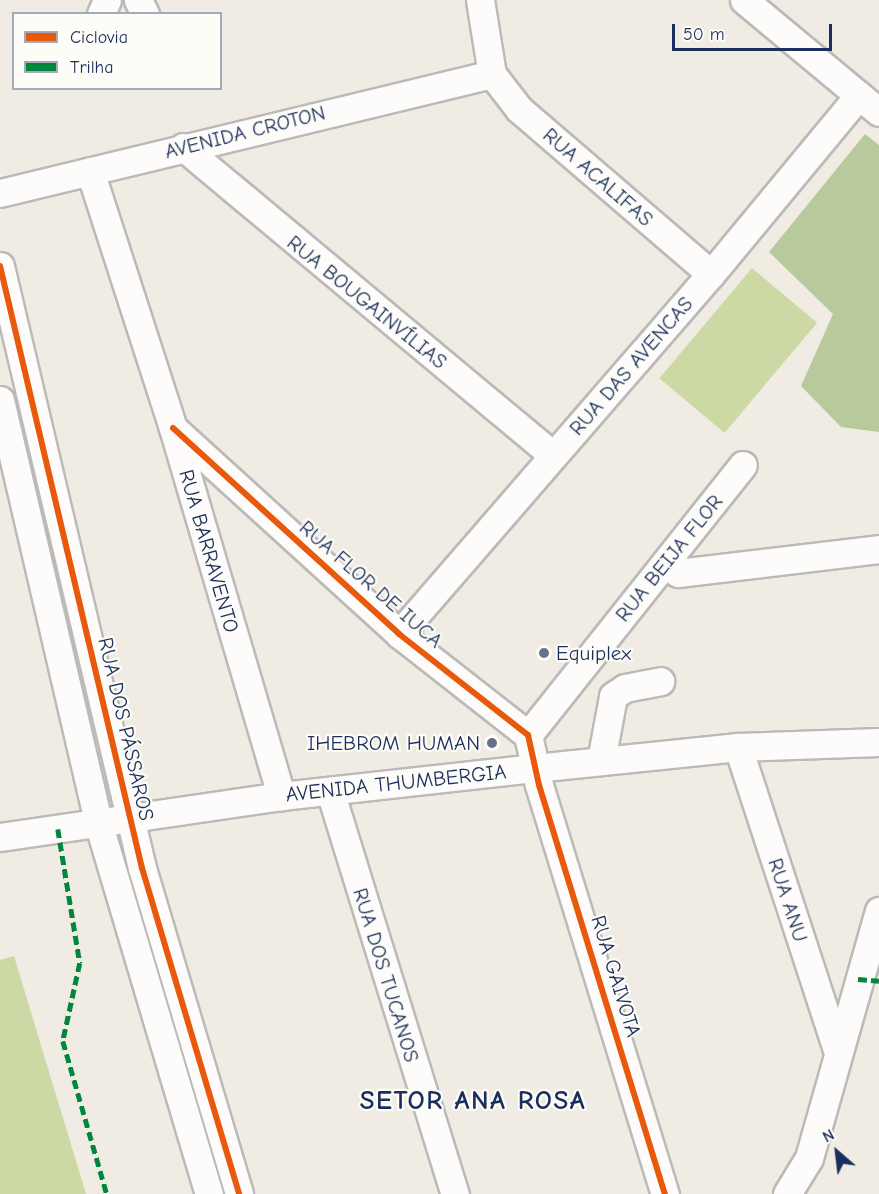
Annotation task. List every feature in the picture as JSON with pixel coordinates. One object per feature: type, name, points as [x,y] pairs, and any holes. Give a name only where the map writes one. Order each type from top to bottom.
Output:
[{"type":"street","points":[[480,0],[492,74]]},
{"type":"street","points":[[744,0],[869,104]]},
{"type":"street","name":"AVENIDA CROTON","points":[[0,193],[492,74]]},
{"type":"street","name":"RUA ACALIFAS","points":[[492,74],[519,110],[711,274]]},
{"type":"street","name":"RUA DAS AVENCAS","points":[[399,634],[711,274],[869,104]]},
{"type":"street","name":"RUA BOUGAINVÍLIAS","points":[[183,147],[553,455]]},
{"type":"street","name":"RUA BARRAVENTO","points":[[90,171],[172,428],[281,796]]},
{"type":"street","name":"RUA DOS PÁSSAROS","points":[[0,266],[130,818],[238,1194]]},
{"type":"street","points":[[0,400],[98,822],[209,1194]]},
{"type":"street","name":"RUA FLOR DE IUCA","points":[[172,428],[399,634],[528,735]]},
{"type":"street","name":"RUA BEIJA FLOR","points":[[528,735],[743,465]]},
{"type":"street","points":[[666,564],[678,573],[879,549]]},
{"type":"street","points":[[602,761],[613,696],[625,688],[660,681]]},
{"type":"street","points":[[528,735],[535,768]]},
{"type":"street","name":"AVENIDA THUMBERGIA","points":[[98,822],[281,796],[738,747],[879,742]]},
{"type":"street","name":"RUA ANU","points":[[738,747],[838,1053]]},
{"type":"street","name":"RUA GAIVOTA","points":[[535,768],[665,1194]]},
{"type":"street","name":"RUA DOS TUCANOS","points":[[330,791],[455,1194]]},
{"type":"street","points":[[0,837],[98,822]]},
{"type":"street","points":[[787,1194],[809,1158],[879,911]]},
{"type":"green space","points":[[865,134],[879,145],[879,432],[841,427],[801,386],[833,314],[769,252]]},
{"type":"green space","points":[[752,268],[817,323],[725,433],[659,378]]},
{"type":"green space","points":[[14,956],[86,1194],[0,1194],[0,960]]},
{"type":"marked path","points":[[58,829],[80,963],[63,1041],[107,1194]]},
{"type":"marked path","points":[[858,979],[879,981]]},
{"type":"cycle path","points":[[0,266],[142,868],[239,1194]]},
{"type":"cycle path","points":[[173,428],[399,634],[528,735],[539,785],[665,1194]]},
{"type":"place","name":"Equiplex","points":[[544,653]]},
{"type":"place","name":"IHEBROM HUMAN","points":[[492,743]]},
{"type":"district","name":"SETOR ANA ROSA","points":[[473,1101]]}]
